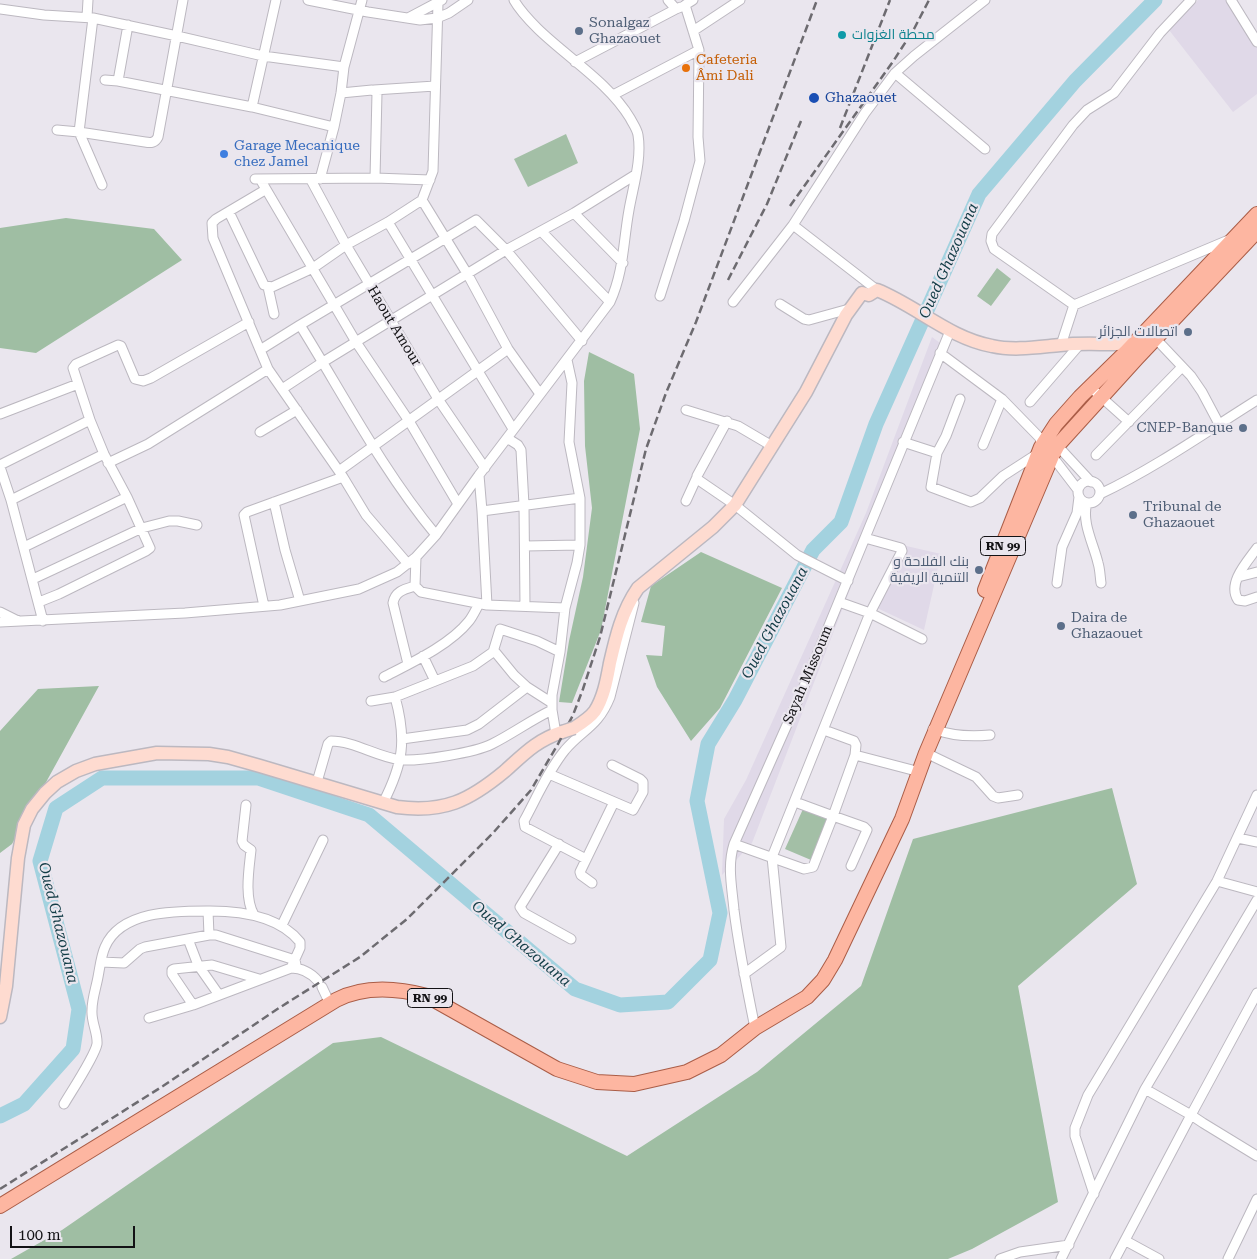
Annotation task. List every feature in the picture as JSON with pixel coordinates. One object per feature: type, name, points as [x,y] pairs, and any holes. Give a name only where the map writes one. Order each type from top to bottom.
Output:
[{"type":"main road","name":"RN 99","points":[[1046,446],[1100,398],[1136,347],[1257,214]]},
{"type":"main road","name":"RN 99","points":[[0,1206],[330,1004],[344,996],[364,990],[406,990],[427,996],[558,1068],[597,1082],[634,1084],[687,1072],[720,1055],[755,1028],[807,996],[823,980],[835,960],[916,771],[1019,520],[1056,424],[1090,387],[1136,347],[1257,231]]},
{"type":"main road","points":[[0,1017],[6,986],[18,858],[24,825],[32,809],[57,782],[95,764],[157,753],[209,754],[228,757],[317,782],[397,807],[416,810],[434,809],[470,797],[505,771],[527,750],[590,716],[600,702],[623,615],[638,588],[713,527],[735,505],[806,392],[846,315],[862,293],[869,295],[876,290],[895,297],[937,325],[991,346],[1004,348],[1081,344],[1136,347]]},
{"type":"main road","name":"RN 99","points":[[916,771],[926,753],[933,729]]},
{"type":"street","points":[[88,0],[90,18],[79,132],[102,185]]},
{"type":"street","points":[[57,130],[153,143],[158,137],[183,0]]},
{"type":"street","points":[[252,107],[276,0]]},
{"type":"street","points":[[308,0],[420,20],[437,18],[449,13],[468,0]]},
{"type":"street","points":[[315,179],[334,127],[344,67],[362,0]]},
{"type":"street","points":[[0,622],[185,613],[300,601],[359,589],[397,572],[416,557],[436,535],[513,429],[610,302],[618,284],[623,262],[626,226],[639,146],[637,130],[626,111],[612,95],[523,13],[514,0]]},
{"type":"street","points":[[668,0],[685,5]]},
{"type":"street","points":[[693,32],[740,0]]},
{"type":"street","points":[[732,302],[793,225],[865,113],[895,73],[984,0]]},
{"type":"street","points":[[1074,304],[994,249],[991,241],[992,234],[1073,125],[1087,110],[1114,93],[1160,33],[1191,0]]},
{"type":"street","points":[[1231,0],[1257,42]]},
{"type":"street","points":[[408,18],[440,1]]},
{"type":"street","points":[[268,287],[272,287],[313,268],[422,200],[433,171],[437,18],[440,1]]},
{"type":"street","points":[[575,62],[685,5]]},
{"type":"street","points":[[660,296],[684,221],[700,161],[698,136],[699,50],[685,5]]},
{"type":"street","points":[[0,8],[44,15],[90,18],[263,56],[344,67]]},
{"type":"street","points":[[118,81],[128,25]]},
{"type":"street","points":[[612,95],[699,50]]},
{"type":"street","points":[[895,73],[985,149]]},
{"type":"street","points":[[105,80],[252,107],[334,127]]},
{"type":"street","points":[[341,93],[435,86]]},
{"type":"street","points":[[374,90],[377,95],[375,178]]},
{"type":"street","points":[[282,389],[506,250],[574,214],[635,175]]},
{"type":"street","points":[[430,180],[375,178],[257,179],[313,268],[356,342],[409,421],[458,504]]},
{"type":"street","name":"Haout Amour","points":[[315,179],[346,246],[482,471]]},
{"type":"street","points":[[265,190],[216,219],[212,223],[212,238],[268,369],[341,474],[366,515],[408,564]]},
{"type":"street","points":[[422,200],[468,275],[508,349],[540,394]]},
{"type":"street","points":[[229,212],[264,285],[268,287],[274,314]]},
{"type":"street","points":[[574,214],[623,262]]},
{"type":"street","points":[[260,350],[410,258],[478,220],[506,250],[582,340]]},
{"type":"street","points":[[388,222],[513,429]]},
{"type":"street","points":[[793,225],[876,290]]},
{"type":"street","points":[[541,231],[610,302]]},
{"type":"street","points":[[1060,345],[1074,304],[1236,237]]},
{"type":"street","points":[[780,304],[804,318],[814,320],[849,309],[862,293]]},
{"type":"street","points":[[38,602],[76,586],[148,549],[150,546],[128,497],[104,454],[90,420],[74,365],[115,345],[121,346],[135,379],[143,381],[249,322]]},
{"type":"street","points":[[300,325],[404,493],[436,535]]},
{"type":"street","name":"Sayah Missoum","points":[[755,1028],[744,974],[729,868],[734,844],[802,691],[950,331]]},
{"type":"street","points":[[1030,402],[1081,344]]},
{"type":"street","points":[[1136,347],[1182,367],[1202,392],[1219,424]]},
{"type":"street","points":[[264,606],[244,517],[247,512],[341,474],[374,446],[508,349]]},
{"type":"street","points":[[940,353],[1002,399],[1046,446],[1099,487],[1100,494]]},
{"type":"street","points":[[551,711],[565,608],[580,545],[580,498],[569,442],[572,383],[567,360]]},
{"type":"street","points":[[1096,455],[1182,367]]},
{"type":"street","points":[[108,463],[148,444],[268,369]]},
{"type":"street","points":[[0,414],[78,384]]},
{"type":"street","points":[[1090,387],[1100,398],[1129,422]]},
{"type":"street","points":[[960,399],[946,436],[937,453],[931,486],[971,502],[980,498],[997,480],[1046,446]]},
{"type":"street","points":[[983,445],[1002,399]]},
{"type":"street","points":[[1087,504],[1096,501],[1100,494],[1119,485],[1257,400]]},
{"type":"street","points":[[260,432],[297,410]]},
{"type":"street","points":[[686,410],[727,421],[772,446]]},
{"type":"street","points":[[43,621],[24,547],[6,496],[0,468],[90,420]]},
{"type":"street","points":[[686,501],[727,421]]},
{"type":"street","points":[[507,438],[518,445],[521,450],[524,505],[525,606]]},
{"type":"street","points":[[903,442],[937,453]]},
{"type":"street","points":[[1046,446],[1087,504]]},
{"type":"street","points":[[6,496],[104,454]]},
{"type":"street","points":[[384,677],[424,656],[461,628],[483,605],[482,471]]},
{"type":"street","points":[[697,477],[797,555],[848,581]]},
{"type":"street","points":[[1057,583],[1062,547],[1077,513],[1079,494],[1084,482],[1091,482]]},
{"type":"street","points":[[24,547],[128,497]]},
{"type":"street","points":[[482,511],[580,498]]},
{"type":"street","points":[[274,502],[300,601]]},
{"type":"street","points":[[1087,504],[1085,510],[1088,528],[1099,565],[1101,583]]},
{"type":"street","points":[[33,579],[142,528],[169,521],[197,525]]},
{"type":"street","points":[[744,974],[778,950],[782,944],[772,857],[870,613],[902,551],[901,548],[865,538]]},
{"type":"street","points":[[524,546],[580,545]]},
{"type":"street","points":[[1257,548],[1238,577],[1234,588],[1234,594],[1238,600],[1245,601],[1257,597]]},
{"type":"street","points":[[416,557],[415,586],[421,592],[483,605],[565,608]]},
{"type":"street","points":[[1238,577],[1257,572]]},
{"type":"street","points":[[586,859],[524,825],[524,821],[549,774],[564,751],[596,723],[605,710],[633,606],[648,578]]},
{"type":"street","points":[[408,664],[393,603],[394,597],[398,592],[415,586]]},
{"type":"street","points":[[839,602],[870,613],[922,639]]},
{"type":"street","points":[[0,612],[20,622]]},
{"type":"street","points":[[371,701],[395,698],[478,664],[493,652],[500,629],[537,641],[560,652]]},
{"type":"street","points":[[493,652],[551,711],[564,731]]},
{"type":"street","points":[[424,656],[435,681]]},
{"type":"street","points":[[402,739],[467,730],[479,724],[526,687]]},
{"type":"street","points":[[383,803],[401,760],[402,724],[395,698]]},
{"type":"street","points":[[317,782],[330,741],[401,760],[438,757],[479,749],[492,744],[528,722],[551,711]]},
{"type":"street","points":[[933,729],[946,734],[967,736],[990,735]]},
{"type":"street","points":[[734,844],[804,869],[814,868],[855,755],[856,745],[854,740],[824,730]]},
{"type":"street","points":[[926,753],[976,777],[993,796],[998,798],[1018,795]]},
{"type":"street","points":[[855,755],[916,771]]},
{"type":"street","points":[[549,774],[633,810],[644,788],[643,782],[612,765]]},
{"type":"street","points":[[1094,1194],[1075,1136],[1075,1128],[1088,1095],[1217,881],[1257,795]]},
{"type":"street","points":[[592,883],[580,873],[614,802]]},
{"type":"street","points":[[795,802],[864,827],[867,830],[851,866]]},
{"type":"street","points":[[246,805],[242,841],[251,850],[248,875],[249,899],[250,908],[254,915]]},
{"type":"street","points":[[1238,838],[1257,842]]},
{"type":"street","points":[[282,925],[323,840]]},
{"type":"street","points":[[559,844],[520,907],[524,913],[571,939]]},
{"type":"street","points":[[1217,881],[1257,892]]},
{"type":"street","points":[[1061,1259],[1145,1089],[1257,900]]},
{"type":"street","points":[[208,911],[209,935]]},
{"type":"street","points":[[64,1104],[95,1051],[97,1044],[92,1008],[101,962],[105,947],[122,926],[153,914],[208,911],[254,915],[282,925],[300,942],[300,948],[294,965],[192,1006],[149,1018]]},
{"type":"street","points":[[101,962],[124,963],[145,947],[209,935],[222,936],[294,965],[312,975],[320,984],[330,1004]]},
{"type":"street","points":[[188,939],[198,965],[219,995]]},
{"type":"street","points":[[192,1006],[172,972],[174,969],[212,965],[260,979]]},
{"type":"street","points":[[1116,1259],[1191,1114],[1257,993]]},
{"type":"street","points":[[1145,1089],[1191,1114],[1203,1124],[1257,1156]]},
{"type":"street","points":[[1228,1259],[1257,1199]]},
{"type":"street","points":[[1126,1240],[1158,1259]]},
{"type":"street","points":[[1000,1259],[1020,1252],[1069,1245]]},
{"type":"street","points":[[1028,1259],[1033,1250]]},
{"type":"shaded area","points":[[1198,0],[1226,0],[1257,48],[1257,94],[1233,112],[1169,30]]},
{"type":"shaded area","points":[[932,337],[944,346],[752,843],[722,875],[724,819],[746,780],[866,513]]},
{"type":"shaded area","points":[[902,545],[941,554],[924,630],[877,608]]},
{"type":"green space","points":[[566,134],[578,163],[528,187],[514,159]]},
{"type":"green space","points":[[66,218],[154,229],[182,260],[36,353],[0,348],[0,228]]},
{"type":"green space","points":[[997,268],[1011,279],[991,306],[977,296]]},
{"type":"green space","points":[[589,352],[634,374],[640,429],[601,630],[572,703],[559,702],[569,641],[583,577],[592,508],[585,446],[584,381]]},
{"type":"green space","points":[[701,552],[782,588],[720,708],[691,741],[657,687],[646,655],[662,656],[665,626],[641,622],[651,586]]},
{"type":"green space","points":[[99,686],[12,844],[0,853],[0,731],[38,689]]},
{"type":"green space","points":[[1112,788],[1137,884],[1018,986],[1058,1202],[972,1249],[948,1259],[11,1259],[62,1230],[333,1043],[381,1037],[627,1156],[757,1072],[861,986],[913,839]]},
{"type":"green space","points":[[803,809],[829,820],[811,860],[785,849]]},
{"type":"waterway","name":"Oued Ghazouana","points":[[0,1116],[24,1104],[73,1049],[79,1009],[40,861],[56,808],[102,778],[258,778],[369,815],[575,989],[620,1005],[668,1002],[710,960],[720,913],[697,801],[708,744],[735,700],[813,550],[841,522],[876,424],[979,194],[1075,81],[1155,0]]},
{"type":"railway","points":[[0,1189],[163,1086],[279,1008],[360,957],[407,919],[493,833],[531,790],[573,715],[583,689],[600,637],[646,449],[666,393],[696,322],[817,0]]},
{"type":"railway","points":[[840,128],[890,0]]},
{"type":"railway","points":[[790,206],[894,60],[914,29],[929,0]]},
{"type":"railway","points":[[728,280],[767,204],[801,121]]},
{"type":"place","name":"Sonalgaz Ghazaouet","points":[[579,31]]},
{"type":"place","name":"محطة الغزوات","points":[[842,35]]},
{"type":"place","name":"Cafeteria Âmi Dali","points":[[686,68]]},
{"type":"place","name":"Ghazaouet","points":[[814,98]]},
{"type":"place","name":"Garage Mecanique chez Jamel","points":[[224,154]]},
{"type":"place","name":"اتصالات الجزائر","points":[[1188,332]]},
{"type":"place","name":"CNEP-Banque","points":[[1243,428]]},
{"type":"place","name":"Tribunal de Ghazaouet","points":[[1133,515]]},
{"type":"place","name":"بنك الفلاحة و التنمية الريفية","points":[[979,570]]},
{"type":"place","name":"Daira de Ghazaouet","points":[[1061,626]]}]
